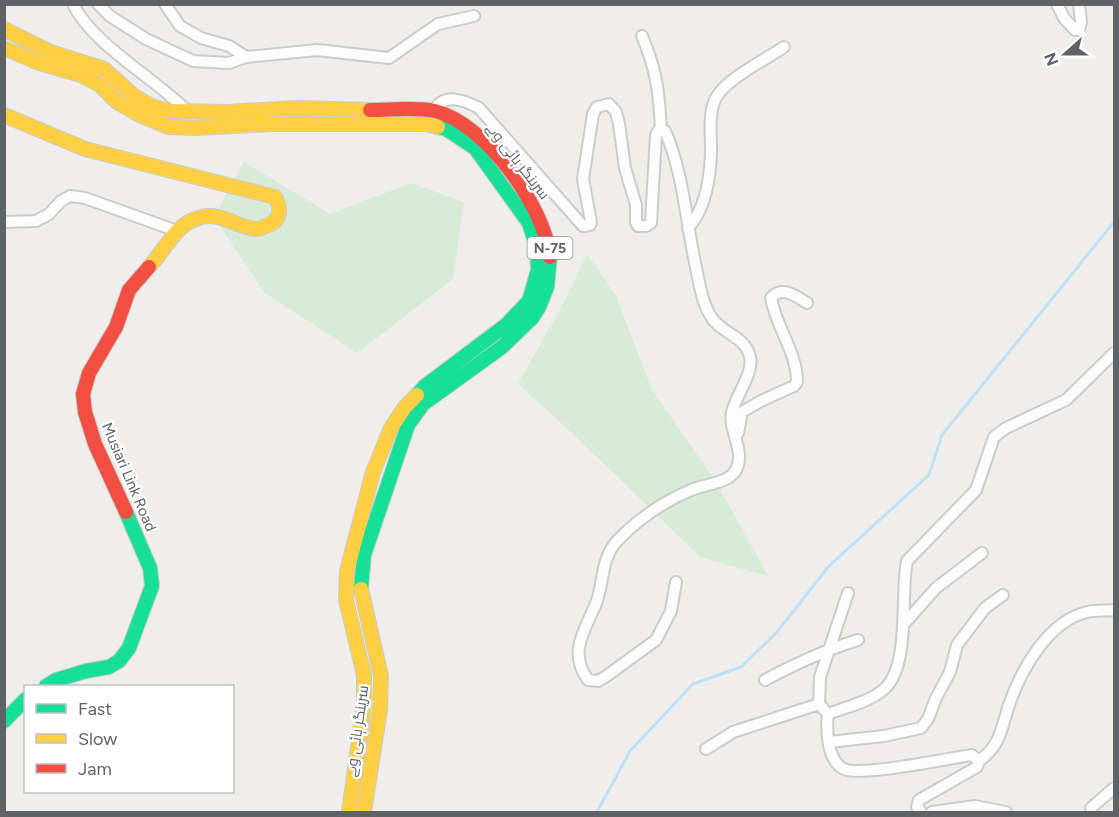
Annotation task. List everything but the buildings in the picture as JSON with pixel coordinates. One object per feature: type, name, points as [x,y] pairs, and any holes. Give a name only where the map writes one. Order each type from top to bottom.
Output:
[{"type":"main road","name":"سرینگر ہائی وے","points":[[4,29],[50,52],[104,69],[134,96],[151,106],[170,111],[296,108],[434,111],[452,116],[473,130],[488,145],[534,205],[545,227],[550,252],[549,276],[541,305],[532,318],[510,339],[418,408],[405,435],[364,555],[360,573],[362,597],[381,675],[380,707],[364,813]]},
{"type":"main road","name":"سرینگر ہائی وے","points":[[4,48],[39,63],[81,75],[100,85],[117,102],[169,127],[425,124],[446,129],[475,148],[529,223],[537,248],[538,270],[529,301],[506,325],[432,380],[405,406],[391,428],[374,472],[347,571],[346,600],[364,675],[364,705],[349,813]]},
{"type":"main road","name":"Musiari Link Road","points":[[4,115],[85,149],[218,184],[257,191],[274,197],[280,206],[280,213],[274,223],[257,229],[214,216],[199,217],[181,226],[129,290],[116,327],[89,373],[83,394],[85,412],[95,444],[142,548],[150,568],[152,586],[129,648],[119,661],[109,667],[86,671],[56,680],[49,685]]},
{"type":"main road","points":[[4,721],[24,701]]},
{"type":"street","points":[[73,4],[77,13],[100,37],[176,99],[188,112]]},
{"type":"street","points":[[98,4],[110,16],[146,39],[193,61],[229,63],[246,57],[317,50],[389,58],[438,24],[474,16]]},
{"type":"street","points":[[165,4],[180,26],[201,38],[230,46],[246,57]]},
{"type":"street","points":[[1058,4],[1064,18],[1075,30],[1078,30],[1081,22],[1078,4]]},
{"type":"street","points":[[434,111],[437,105],[447,99],[460,100],[479,108],[583,226],[590,225],[591,222],[583,179],[593,114],[597,107],[609,104],[616,112],[626,168],[636,205],[636,222],[640,226],[651,223],[656,135],[661,130],[654,66],[642,36]]},
{"type":"street","points":[[688,228],[698,214],[707,186],[711,156],[711,117],[718,93],[784,47]]},
{"type":"street","points":[[661,130],[665,131],[674,156],[700,288],[710,317],[740,340],[750,355],[749,370],[732,413],[737,439],[738,464],[731,475],[722,480],[693,489],[659,506],[617,542],[606,556],[596,606],[580,636],[578,648],[584,674],[590,682],[605,677],[656,640],[671,611],[676,582]]},
{"type":"street","points":[[4,222],[36,220],[49,214],[61,201],[70,196],[85,198],[177,231]]},
{"type":"street","points":[[737,439],[742,412],[794,386],[797,382],[787,339],[771,298],[782,291],[807,303]]},
{"type":"street","points":[[828,714],[872,697],[890,684],[897,663],[903,625],[904,577],[907,561],[976,490],[994,437],[1006,428],[1066,400],[1114,353]]},
{"type":"street","points":[[903,625],[944,580],[982,553]]},
{"type":"street","points":[[848,593],[820,677],[819,704],[828,714],[829,742],[839,766],[844,770],[852,771],[894,768],[972,755],[979,761]]},
{"type":"street","points":[[829,742],[884,736],[921,728],[928,719],[950,672],[957,645],[985,608],[1003,595]]},
{"type":"street","points":[[921,813],[917,807],[919,800],[972,771],[977,767],[979,761],[996,746],[1016,687],[1052,631],[1088,612],[1114,610]]},
{"type":"street","points":[[765,680],[798,662],[858,640]]},
{"type":"street","points":[[706,749],[734,732],[819,704]]},
{"type":"street","points":[[1090,811],[1114,788]]},
{"type":"street","points":[[932,813],[975,806],[1006,813]]},
{"type":"green space","points":[[244,162],[330,214],[411,183],[464,202],[453,279],[357,353],[265,293],[214,217]]},
{"type":"green space","points":[[587,254],[616,296],[652,390],[716,482],[768,576],[700,557],[518,384],[564,302]]},
{"type":"waterway","points":[[597,812],[630,751],[693,684],[741,667],[777,632],[829,566],[929,475],[942,435],[1114,222]]},
{"type":"traffic: fast","points":[[417,395],[425,386],[506,325],[529,301],[538,270],[537,248],[529,223],[475,148],[446,129],[438,127]]},
{"type":"traffic: fast","points":[[361,589],[364,555],[408,425],[423,404],[502,347],[532,318],[547,287],[550,257]]},
{"type":"traffic: fast","points":[[48,685],[56,680],[86,671],[109,667],[119,661],[129,648],[152,586],[150,568],[126,512]]},
{"type":"traffic: fast","points":[[4,721],[24,701]]},
{"type":"traffic: slow","points":[[4,29],[50,52],[104,69],[134,96],[151,106],[170,111],[228,112],[296,108],[370,110]]},
{"type":"traffic: slow","points":[[4,48],[39,63],[81,75],[100,85],[117,102],[169,127],[272,124],[425,124],[438,127]]},
{"type":"traffic: slow","points":[[4,115],[85,149],[275,197],[279,206],[279,214],[271,224],[257,229],[214,216],[198,218],[183,226],[149,267]]},
{"type":"traffic: slow","points":[[349,812],[364,705],[364,675],[346,600],[347,571],[373,472],[391,428],[405,407],[417,395]]},
{"type":"traffic: slow","points":[[361,589],[381,676],[380,710],[364,812]]},
{"type":"traffic: jam","points":[[370,110],[435,111],[454,119],[473,132],[492,149],[525,192],[546,237],[550,257]]},
{"type":"traffic: jam","points":[[126,512],[95,444],[85,412],[83,394],[89,373],[116,327],[129,290],[149,267]]}]
